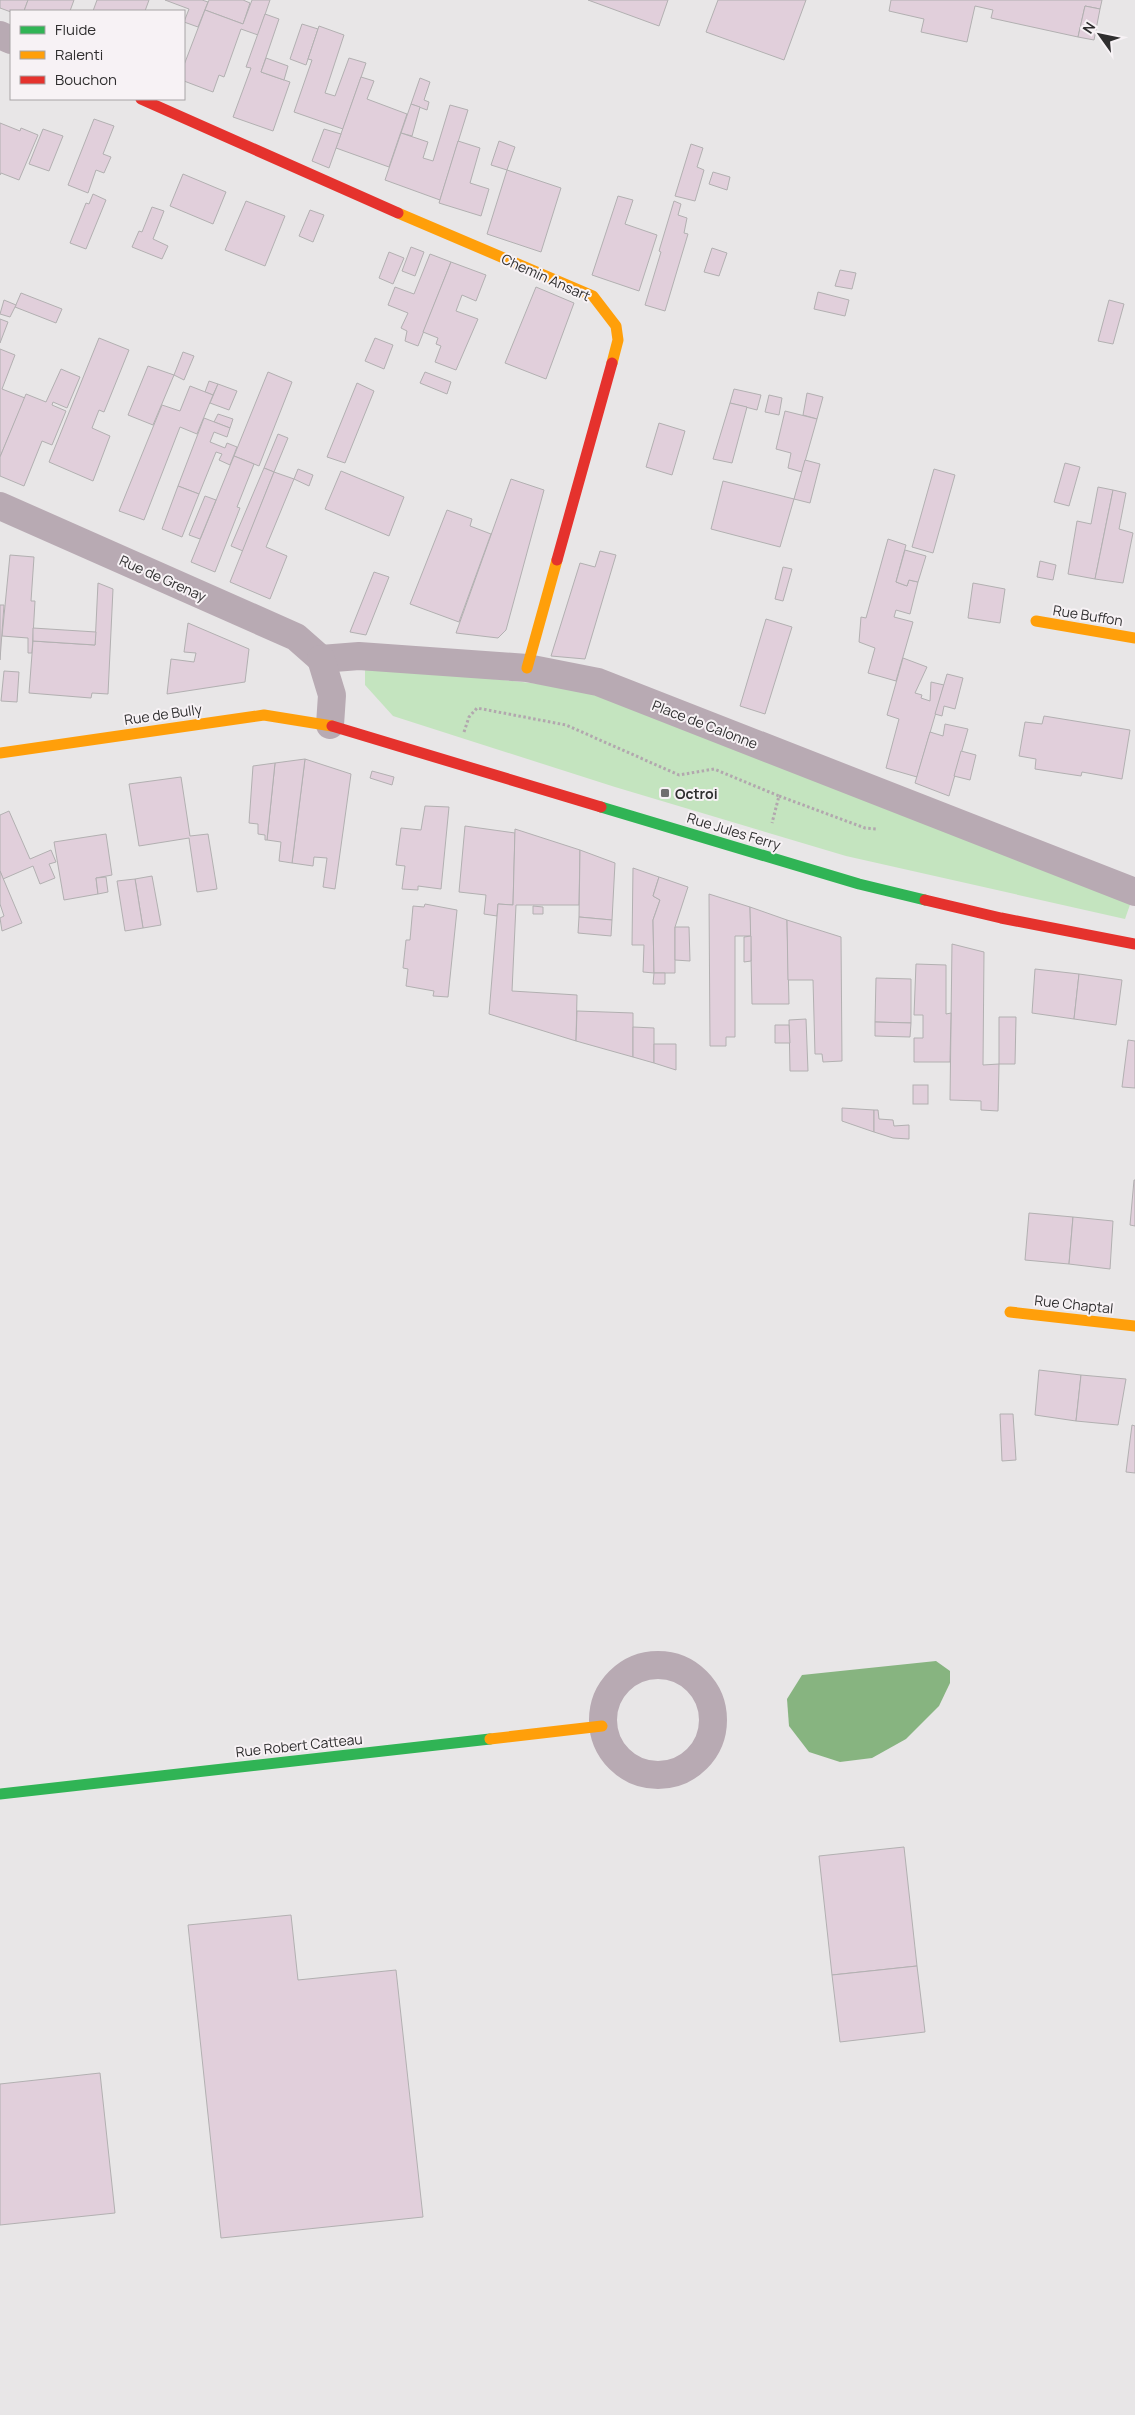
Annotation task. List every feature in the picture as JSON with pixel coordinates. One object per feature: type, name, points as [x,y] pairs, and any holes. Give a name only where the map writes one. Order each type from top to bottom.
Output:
[{"type":"street","name":"Chemin Ansart","points":[[143,100],[357,196],[593,296],[616,326],[618,340],[527,668]]},
{"type":"street","name":"Rue de Grenay","points":[[0,506],[296,637],[321,659]]},
{"type":"street","name":"Rue Buffon","points":[[1036,621],[1135,638]]},
{"type":"street","name":"Place de Calonne","points":[[321,659],[359,656],[527,668],[598,682],[1135,892]]},
{"type":"street","points":[[321,659],[332,695],[330,725]]},
{"type":"street","name":"Rue de Bully","points":[[0,753],[264,715],[330,725]]},
{"type":"street","name":"Rue Jules Ferry","points":[[330,725],[859,884],[992,915],[1135,944]]},
{"type":"street","name":"Rue Chaptal","points":[[1010,1312],[1135,1326]]},
{"type":"street","points":[[664,1664],[688,1673],[706,1691],[714,1715],[710,1739],[697,1760],[676,1773],[651,1776],[628,1768],[610,1750],[602,1726],[605,1702],[619,1680],[640,1668],[664,1664]]},
{"type":"street","name":"Rue Robert Catteau","points":[[0,1794],[602,1726]]},
{"type":"path","points":[[454,762],[469,717],[478,708],[566,726],[679,775],[714,769],[779,796],[763,855]]},
{"type":"shaded area","points":[[365,665],[594,690],[1132,899],[1125,919],[846,856],[615,787],[393,716],[365,685]]},
{"type":"shaded area","points":[[936,1661],[950,1671],[950,1683],[939,1706],[906,1739],[872,1758],[840,1762],[809,1752],[789,1726],[787,1699],[802,1675]]},
{"type":"building","points":[[0,0],[28,0],[24,10],[10,10],[10,12],[0,8]]},
{"type":"building","points":[[28,0],[74,0],[70,10],[24,10]]},
{"type":"building","points":[[97,0],[149,0],[145,10],[93,10]]},
{"type":"building","points":[[165,0],[202,0],[208,2],[198,27],[185,22],[189,9]]},
{"type":"building","points":[[209,0],[243,0],[250,3],[243,24],[205,10]]},
{"type":"building","points":[[252,0],[270,0],[258,35],[241,29],[224,77],[219,75],[213,92],[185,81],[185,62],[205,10],[243,24]]},
{"type":"building","points":[[588,0],[668,0],[659,26]]},
{"type":"building","points":[[718,0],[806,0],[784,60],[706,32]]},
{"type":"building","points":[[891,0],[1102,0],[1100,9],[1085,6],[1078,37],[991,18],[993,10],[975,6],[967,42],[921,32],[924,19],[889,11]]},
{"type":"building","points":[[1085,6],[1100,9],[1094,40],[1078,37]]},
{"type":"building","points":[[265,14],[279,19],[261,72],[290,82],[273,131],[233,117],[251,68],[246,67]]},
{"type":"building","points":[[302,24],[318,29],[306,65],[290,59]]},
{"type":"building","points":[[319,26],[344,35],[325,93],[335,96],[349,58],[366,63],[343,129],[294,112],[312,60],[308,59]]},
{"type":"building","points":[[266,58],[288,66],[284,80],[261,72]]},
{"type":"building","points":[[361,77],[374,81],[367,99],[407,114],[389,167],[336,148]]},
{"type":"building","points":[[420,78],[430,82],[424,100],[429,102],[427,110],[411,104]]},
{"type":"building","points":[[411,104],[420,107],[412,136],[401,133]]},
{"type":"building","points":[[450,105],[468,110],[440,200],[385,180],[401,133],[428,142],[423,158],[433,161]]},
{"type":"building","points":[[94,119],[114,126],[103,154],[111,157],[104,173],[96,170],[88,193],[68,185]]},
{"type":"building","points":[[0,123],[20,131],[21,128],[38,135],[19,180],[1,173],[0,175]]},
{"type":"building","points":[[43,129],[63,136],[49,171],[29,164]]},
{"type":"building","points":[[324,129],[341,134],[329,168],[312,161]]},
{"type":"building","points":[[458,141],[480,148],[470,183],[489,189],[481,216],[439,203]]},
{"type":"building","points":[[499,141],[515,147],[507,170],[491,165]]},
{"type":"building","points":[[691,144],[703,148],[697,167],[704,170],[695,201],[675,196]]},
{"type":"building","points":[[507,170],[561,188],[541,252],[487,234]]},
{"type":"building","points":[[713,172],[730,177],[727,190],[709,184]]},
{"type":"building","points":[[183,174],[226,192],[213,224],[170,206]]},
{"type":"building","points":[[93,194],[106,200],[86,249],[70,243],[86,203],[89,204]]},
{"type":"building","points":[[618,196],[633,200],[625,224],[657,235],[639,291],[592,275]]},
{"type":"building","points":[[246,201],[285,216],[265,266],[225,250]]},
{"type":"building","points":[[674,201],[681,204],[678,215],[687,218],[684,233],[688,234],[665,311],[645,305]]},
{"type":"building","points":[[152,207],[164,211],[153,239],[168,246],[162,259],[132,247],[139,231],[142,232]]},
{"type":"building","points":[[310,210],[324,215],[313,242],[299,236]]},
{"type":"building","points":[[411,247],[424,252],[415,276],[402,271]]},
{"type":"building","points":[[712,248],[727,253],[719,276],[704,272]]},
{"type":"building","points":[[389,252],[404,258],[393,284],[379,278]]},
{"type":"building","points":[[430,254],[451,262],[418,346],[405,341],[407,331],[401,328],[408,313],[388,305],[395,287],[414,294]]},
{"type":"building","points":[[451,262],[486,275],[476,301],[462,295],[456,311],[478,319],[456,370],[435,362],[441,346],[436,344],[438,338],[423,332]]},
{"type":"building","points":[[840,270],[856,273],[852,289],[835,286]]},
{"type":"building","points":[[536,287],[574,303],[546,379],[505,363]]},
{"type":"building","points":[[818,292],[849,300],[845,316],[814,309]]},
{"type":"building","points":[[21,293],[62,309],[56,323],[15,307]]},
{"type":"building","points":[[4,300],[16,305],[10,317],[0,314]]},
{"type":"building","points":[[1109,300],[1124,304],[1113,344],[1098,341]]},
{"type":"building","points":[[0,319],[8,322],[0,343]]},
{"type":"building","points":[[99,338],[129,350],[104,412],[99,410],[92,428],[110,436],[93,481],[49,462]]},
{"type":"building","points":[[375,338],[393,345],[384,369],[365,361]]},
{"type":"building","points":[[0,349],[15,355],[2,389],[25,398],[0,457]]},
{"type":"building","points":[[183,352],[194,356],[184,380],[174,375]]},
{"type":"building","points":[[148,366],[174,375],[153,425],[128,415]]},
{"type":"building","points":[[61,369],[80,377],[67,408],[53,402],[52,405],[66,411],[52,445],[42,441],[24,486],[0,476],[0,457],[26,394],[46,402]]},
{"type":"building","points":[[268,372],[292,382],[259,466],[234,456]]},
{"type":"building","points":[[425,372],[451,382],[447,394],[420,383]]},
{"type":"building","points":[[209,381],[218,384],[213,395],[205,392]]},
{"type":"building","points":[[357,383],[374,391],[345,463],[327,457]]},
{"type":"building","points":[[218,384],[237,391],[229,410],[210,403]]},
{"type":"building","points":[[190,386],[213,395],[197,434],[180,427],[144,520],[119,511],[162,405],[180,411]]},
{"type":"building","points":[[734,389],[761,395],[757,410],[730,403]]},
{"type":"building","points":[[807,393],[823,397],[817,419],[803,415]]},
{"type":"building","points":[[769,395],[782,398],[779,415],[765,412]]},
{"type":"building","points":[[730,403],[747,407],[732,463],[713,459]]},
{"type":"building","points":[[785,411],[817,419],[802,472],[788,468],[791,453],[776,449]]},
{"type":"building","points":[[218,414],[233,419],[230,428],[214,422]]},
{"type":"building","points":[[204,418],[230,428],[227,437],[214,432],[210,442],[225,448],[227,443],[237,447],[230,465],[219,460],[222,454],[216,452],[199,494],[178,486]]},
{"type":"building","points":[[659,423],[685,431],[672,475],[646,467]]},
{"type":"building","points":[[278,434],[288,438],[274,472],[264,468]]},
{"type":"building","points":[[234,456],[254,464],[237,507],[240,508],[215,572],[191,562]]},
{"type":"building","points":[[805,460],[820,464],[810,503],[794,499]]},
{"type":"building","points":[[1065,463],[1080,467],[1069,506],[1054,502]]},
{"type":"building","points":[[264,468],[274,472],[243,551],[231,546]]},
{"type":"building","points":[[298,469],[313,475],[309,486],[294,479]]},
{"type":"building","points":[[934,469],[955,475],[933,553],[912,547]]},
{"type":"building","points":[[341,471],[404,497],[389,536],[325,509]]},
{"type":"building","points":[[274,472],[294,479],[266,547],[287,556],[270,599],[230,582]]},
{"type":"building","points":[[511,479],[544,490],[506,630],[498,638],[456,633]]},
{"type":"building","points":[[723,481],[794,499],[780,547],[711,529]]},
{"type":"building","points":[[178,486],[199,494],[182,537],[162,529]]},
{"type":"building","points":[[1098,487],[1113,490],[1095,579],[1068,574],[1077,521],[1091,524]]},
{"type":"building","points":[[1113,490],[1126,493],[1119,529],[1133,533],[1123,583],[1095,579]]},
{"type":"building","points":[[205,496],[216,500],[200,539],[189,535]]},
{"type":"building","points":[[447,510],[472,519],[470,526],[491,534],[459,622],[410,604]]},
{"type":"building","points":[[888,539],[906,545],[896,582],[907,586],[909,580],[918,582],[910,614],[896,610],[894,617],[913,622],[896,681],[868,673],[875,648],[859,642],[861,617],[866,618]]},
{"type":"building","points":[[905,550],[926,556],[918,582],[909,580],[907,586],[896,582]]},
{"type":"building","points":[[600,551],[616,555],[585,659],[551,656],[580,563],[595,567]]},
{"type":"building","points":[[10,555],[34,557],[31,601],[35,601],[32,653],[28,653],[28,638],[2,636]]},
{"type":"building","points":[[1040,561],[1056,565],[1053,580],[1037,577]]},
{"type":"building","points":[[783,567],[792,569],[783,601],[775,599]]},
{"type":"building","points":[[374,572],[389,577],[366,635],[350,632]]},
{"type":"building","points":[[98,583],[113,589],[108,694],[92,693],[91,698],[29,693],[33,641],[95,645]]},
{"type":"building","points":[[973,583],[1005,589],[1000,623],[968,618]]},
{"type":"building","points":[[0,605],[4,605],[0,660]]},
{"type":"building","points":[[766,619],[792,627],[765,714],[740,706]]},
{"type":"building","points":[[188,623],[249,649],[245,682],[167,694],[171,659],[194,662],[196,653],[184,652]]},
{"type":"building","points":[[33,628],[96,632],[95,645],[33,641]]},
{"type":"building","points":[[903,658],[927,667],[915,693],[922,695],[921,698],[930,701],[931,682],[944,685],[917,777],[886,768],[899,719],[887,715]]},
{"type":"building","points":[[4,671],[19,672],[17,702],[1,701]]},
{"type":"building","points":[[947,674],[963,678],[955,709],[944,706],[942,716],[935,714]]},
{"type":"building","points":[[1044,716],[1130,730],[1122,779],[1082,772],[1081,776],[1035,769],[1036,759],[1019,756],[1025,722],[1042,724]]},
{"type":"building","points":[[945,724],[968,729],[949,796],[915,783],[930,732],[943,736]]},
{"type":"building","points":[[961,751],[976,755],[970,780],[954,776]]},
{"type":"building","points":[[305,759],[351,774],[335,889],[323,887],[327,858],[314,857],[313,866],[292,863]]},
{"type":"building","points":[[305,759],[292,863],[279,861],[281,842],[267,840],[275,763]]},
{"type":"building","points":[[275,763],[267,840],[265,840],[265,835],[258,834],[258,824],[249,823],[253,766]]},
{"type":"building","points":[[372,771],[394,777],[392,785],[370,778]]},
{"type":"building","points":[[181,777],[190,836],[208,834],[217,889],[197,892],[189,838],[139,846],[129,784]]},
{"type":"building","points":[[425,806],[449,807],[441,889],[418,886],[418,890],[402,889],[405,866],[396,865],[401,828],[421,830]]},
{"type":"building","points":[[9,811],[30,859],[51,850],[56,862],[49,864],[55,878],[40,884],[33,866],[3,879],[0,871],[0,815]]},
{"type":"building","points":[[465,826],[515,833],[513,905],[498,904],[497,916],[484,914],[486,895],[459,892]]},
{"type":"building","points":[[515,829],[580,850],[579,905],[516,905],[512,991],[577,995],[576,1041],[489,1014],[498,904],[513,905]]},
{"type":"building","points":[[106,834],[112,875],[96,878],[98,894],[64,900],[54,842]]},
{"type":"building","points":[[580,850],[615,863],[612,920],[579,917]]},
{"type":"building","points":[[633,868],[659,877],[653,896],[660,900],[653,920],[654,973],[643,972],[644,945],[632,945]]},
{"type":"building","points":[[0,871],[22,923],[2,931],[0,918],[4,916],[0,904]]},
{"type":"building","points":[[152,876],[161,925],[143,928],[135,879]]},
{"type":"building","points":[[106,877],[108,892],[98,894],[96,878]]},
{"type":"building","points":[[659,877],[688,887],[675,927],[675,973],[654,973],[653,920],[660,900],[653,896]]},
{"type":"building","points":[[135,879],[143,928],[125,931],[117,881]]},
{"type":"building","points":[[709,894],[750,907],[751,936],[735,936],[735,1037],[726,1037],[726,1046],[710,1046]]},
{"type":"building","points":[[425,904],[457,910],[448,997],[433,996],[434,991],[406,986],[408,969],[403,968],[406,940],[410,940],[413,906],[424,907]]},
{"type":"building","points":[[533,906],[543,907],[543,914],[533,914]]},
{"type":"building","points":[[750,907],[787,920],[789,1004],[752,1004]]},
{"type":"building","points":[[579,917],[612,920],[611,936],[578,933]]},
{"type":"building","points":[[787,920],[841,937],[842,1061],[823,1062],[822,1054],[815,1054],[813,980],[788,980]]},
{"type":"building","points":[[675,927],[689,927],[690,961],[675,960]]},
{"type":"building","points":[[751,936],[751,961],[744,962],[744,937]]},
{"type":"building","points":[[952,944],[984,952],[983,1065],[999,1064],[998,1111],[981,1110],[981,1101],[950,1100]]},
{"type":"building","points":[[916,964],[946,965],[946,1014],[951,1013],[950,1062],[914,1062],[914,1038],[923,1038],[923,1015],[914,1015]]},
{"type":"building","points":[[1035,969],[1079,974],[1074,1019],[1032,1013]]},
{"type":"building","points":[[654,973],[665,973],[665,984],[653,984]]},
{"type":"building","points":[[1079,974],[1122,980],[1116,1025],[1074,1019]]},
{"type":"building","points":[[876,978],[911,979],[911,1023],[875,1022]]},
{"type":"building","points":[[577,1011],[633,1013],[633,1057],[576,1041]]},
{"type":"building","points":[[999,1017],[1016,1017],[1015,1064],[999,1064]]},
{"type":"building","points":[[806,1019],[808,1071],[790,1071],[789,1020]]},
{"type":"building","points":[[875,1022],[911,1023],[910,1037],[875,1036]]},
{"type":"building","points":[[775,1025],[789,1025],[790,1043],[775,1043]]},
{"type":"building","points":[[633,1027],[654,1028],[654,1063],[633,1057]]},
{"type":"building","points":[[1128,1040],[1135,1041],[1135,1088],[1122,1087]]},
{"type":"building","points":[[654,1044],[676,1044],[676,1070],[654,1063]]},
{"type":"building","points":[[913,1085],[928,1085],[928,1104],[913,1104]]},
{"type":"building","points":[[842,1108],[874,1110],[874,1132],[842,1121]]},
{"type":"building","points":[[874,1110],[878,1110],[879,1119],[893,1120],[894,1126],[909,1125],[909,1139],[893,1138],[874,1132]]},
{"type":"building","points":[[1135,1180],[1135,1226],[1130,1225]]},
{"type":"building","points":[[1029,1213],[1073,1217],[1069,1264],[1025,1260]]},
{"type":"building","points":[[1073,1217],[1113,1221],[1110,1269],[1069,1264]]},
{"type":"building","points":[[1039,1370],[1081,1375],[1076,1421],[1035,1415]]},
{"type":"building","points":[[1081,1375],[1126,1379],[1118,1425],[1076,1421]]},
{"type":"building","points":[[1000,1414],[1013,1414],[1016,1460],[1002,1461]]},
{"type":"building","points":[[1132,1425],[1135,1426],[1135,1473],[1126,1472]]},
{"type":"building","points":[[904,1847],[917,1966],[832,1975],[819,1856]]},
{"type":"building","points":[[291,1915],[298,1980],[396,1970],[423,2217],[221,2238],[188,1925]]},
{"type":"building","points":[[917,1966],[925,2032],[840,2042],[832,1975]]},
{"type":"building","points":[[100,2073],[115,2213],[0,2225],[0,2084]]},
{"type":"traffic: fast","points":[[601,807],[859,884],[925,900]]},
{"type":"traffic: fast","points":[[0,1794],[490,1739]]},
{"type":"traffic: slow","points":[[398,213],[593,296],[616,326],[618,340],[612,363]]},
{"type":"traffic: slow","points":[[527,668],[557,560]]},
{"type":"traffic: slow","points":[[1036,621],[1135,638]]},
{"type":"traffic: slow","points":[[0,753],[264,715],[332,726]]},
{"type":"traffic: slow","points":[[1010,1312],[1135,1326]]},
{"type":"traffic: slow","points":[[490,1739],[602,1726]]},
{"type":"traffic: jam","points":[[143,100],[398,213]]},
{"type":"traffic: jam","points":[[557,560],[612,363]]},
{"type":"traffic: jam","points":[[332,726],[601,807]]},
{"type":"traffic: jam","points":[[925,900],[1001,918],[1135,944]]},
{"type":"place","name":"Octroi","points":[[665,793]]}]
